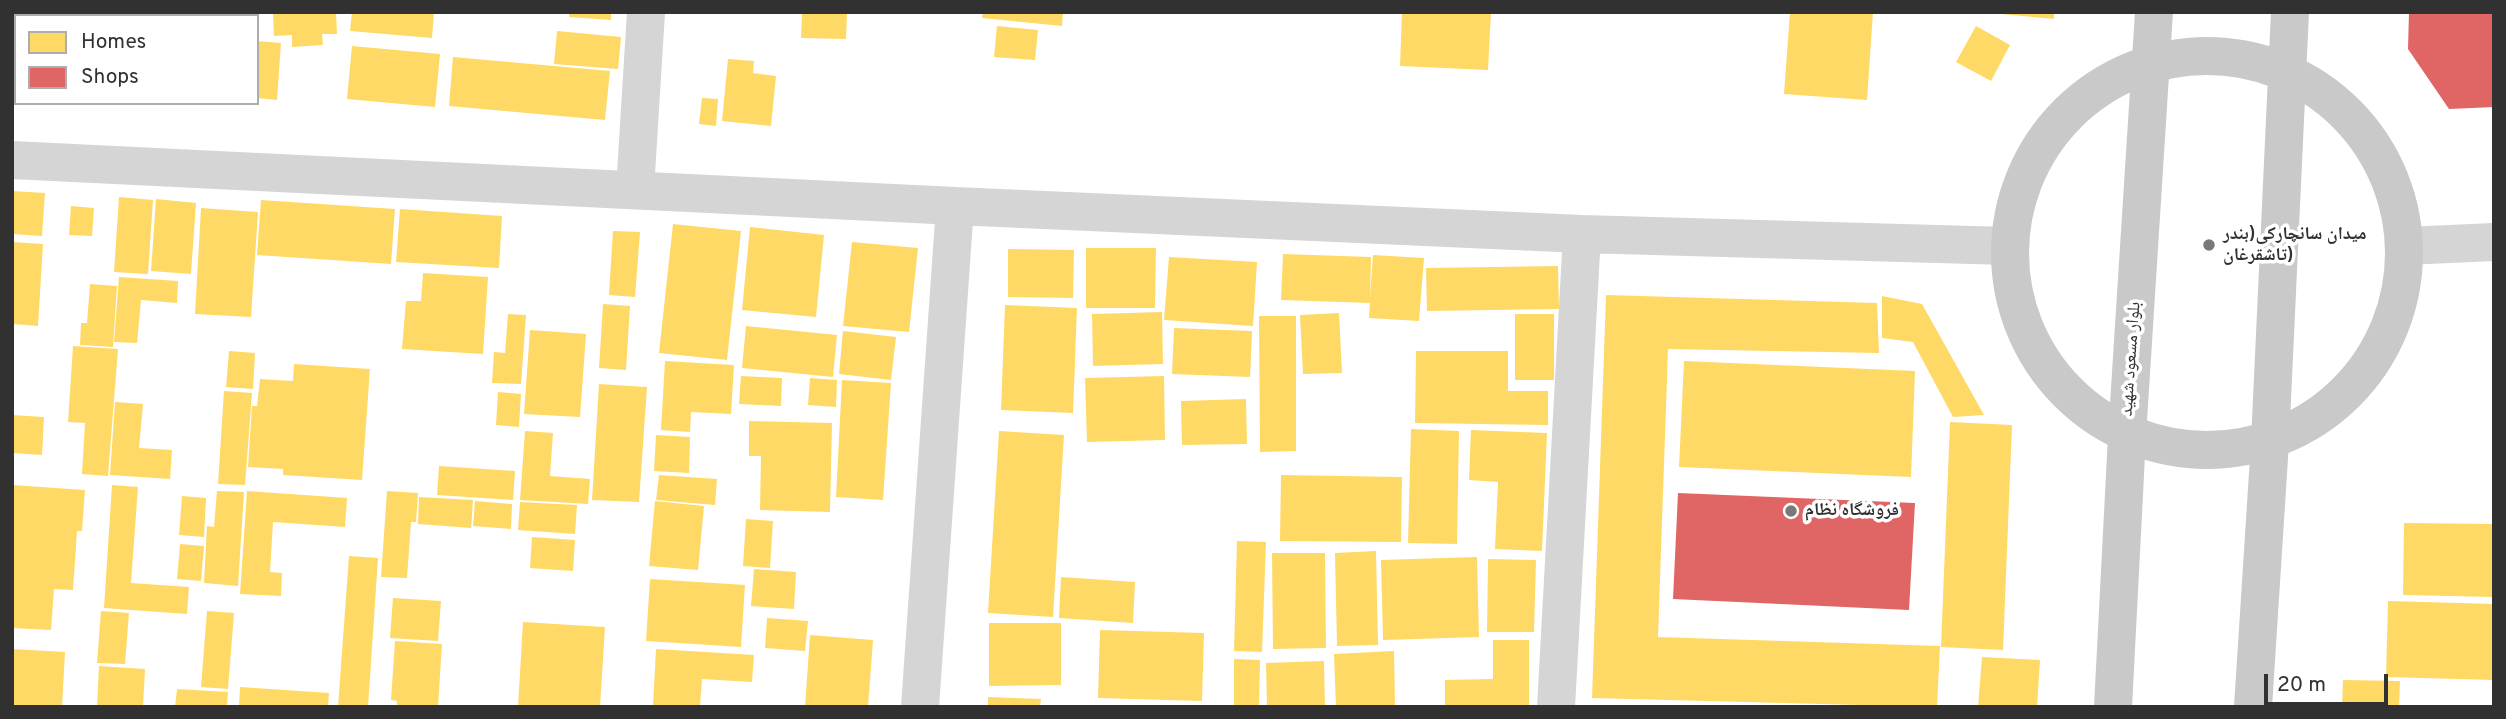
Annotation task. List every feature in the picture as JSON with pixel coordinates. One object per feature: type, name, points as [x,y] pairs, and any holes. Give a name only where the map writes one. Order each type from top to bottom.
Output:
[{"type":"main road","name":"بلوار مسعود شهید","points":[[2113,707],[2154,12]]},
{"type":"main road","points":[[2253,707],[2270,442],[2290,12]]},
{"type":"main road","points":[[2196,55],[2243,57],[2287,71],[2334,100],[2371,141],[2395,191],[2405,246],[2397,308],[2370,366],[2326,412],[2270,442],[2222,452],[2174,450],[2127,436],[2077,404],[2038,359],[2015,305],[2008,246],[2020,186],[2050,131],[2095,89],[2151,62],[2196,55]]},
{"type":"street","points":[[635,190],[646,12]]},
{"type":"street","points":[[12,160],[1583,234],[2008,246]]},
{"type":"street","points":[[920,707],[955,206]]},
{"type":"street","points":[[1556,707],[1583,234]]},
{"type":"street","points":[[2405,246],[2494,242]]},
{"type":"building: Homes","points":[[177,12],[237,12],[237,14]]},
{"type":"building: Homes","points":[[273,12],[336,12],[337,34],[322,34],[323,45],[292,47],[292,35],[274,36]]},
{"type":"building: Homes","points":[[352,12],[434,12],[432,38],[350,31]]},
{"type":"building: Homes","points":[[569,12],[611,12],[611,20],[569,17]]},
{"type":"building: Homes","points":[[983,12],[1063,12],[1062,26],[982,18]]},
{"type":"building: Homes","points":[[1402,12],[1491,12],[1488,70],[1400,66]]},
{"type":"building: Homes","points":[[1790,12],[1873,12],[1867,100],[1784,94]]},
{"type":"building: Homes","points":[[2054,12],[2054,19],[2001,14]]},
{"type":"building: Homes","points":[[802,13],[847,14],[846,39],[801,38]]},
{"type":"building: Homes","points":[[997,26],[1038,30],[1035,60],[994,57]]},
{"type":"building: Homes","points":[[1976,26],[2010,45],[1991,81],[1956,62]]},
{"type":"building: Homes","points":[[557,31],[621,37],[618,69],[554,64]]},
{"type":"building: Homes","points":[[12,40],[14,40],[14,82]]},
{"type":"building: Homes","points":[[259,41],[281,43],[277,100],[259,98]]},
{"type":"building: Homes","points":[[352,46],[440,54],[435,107],[347,99]]},
{"type":"building: Homes","points":[[453,57],[610,71],[605,120],[449,106]]},
{"type":"building: Homes","points":[[728,59],[754,61],[753,73],[776,76],[771,126],[722,121]]},
{"type":"building: Homes","points":[[702,98],[718,99],[716,126],[699,124]]},
{"type":"building: Homes","points":[[12,191],[45,193],[42,236],[12,234]]},
{"type":"building: Homes","points":[[119,197],[153,200],[148,274],[114,272]]},
{"type":"building: Homes","points":[[156,199],[196,203],[191,274],[151,271]]},
{"type":"building: Homes","points":[[261,200],[395,209],[391,264],[257,255]]},
{"type":"building: Homes","points":[[71,206],[94,208],[92,236],[69,235]]},
{"type":"building: Homes","points":[[201,208],[258,212],[251,317],[195,314]]},
{"type":"building: Homes","points":[[400,209],[502,216],[499,268],[396,262]]},
{"type":"building: Homes","points":[[673,224],[741,231],[727,360],[659,353]]},
{"type":"building: Homes","points":[[750,227],[824,235],[816,317],[742,310]]},
{"type":"building: Homes","points":[[613,231],[640,232],[635,297],[609,295]]},
{"type":"building: Homes","points":[[12,242],[43,244],[38,326],[12,324]]},
{"type":"building: Homes","points":[[852,242],[918,248],[909,332],[843,326]]},
{"type":"building: Homes","points":[[1086,248],[1156,248],[1155,308],[1086,308]]},
{"type":"building: Homes","points":[[1008,249],[1074,250],[1073,298],[1008,297]]},
{"type":"building: Homes","points":[[1283,254],[1371,257],[1370,298],[1373,255],[1424,258],[1419,321],[1369,318],[1370,303],[1281,300]]},
{"type":"building: Homes","points":[[1169,257],[1257,262],[1253,326],[1164,320]]},
{"type":"building: Homes","points":[[1558,266],[1559,309],[1427,311],[1426,268]]},
{"type":"building: Homes","points":[[423,273],[488,277],[483,354],[402,349],[406,301],[421,301]]},
{"type":"building: Homes","points":[[119,277],[178,281],[177,303],[141,300],[137,343],[114,342]]},
{"type":"building: Homes","points":[[90,284],[117,286],[113,347],[80,345],[81,323],[87,323]]},
{"type":"building: Homes","points":[[1606,295],[1877,303],[1879,353],[1668,349],[1658,637],[1940,646],[1937,707],[1592,698]]},
{"type":"building: Homes","points":[[1882,296],[1922,304],[1984,415],[1953,417],[1913,342],[1882,338]]},
{"type":"building: Homes","points":[[603,304],[630,306],[626,370],[599,368]]},
{"type":"building: Homes","points":[[1005,305],[1077,308],[1073,413],[1001,410]]},
{"type":"building: Homes","points":[[1162,312],[1163,364],[1093,366],[1092,314]]},
{"type":"building: Homes","points":[[1339,313],[1342,373],[1303,374],[1300,315]]},
{"type":"building: Homes","points":[[508,314],[526,315],[521,384],[492,383],[494,352],[505,353]]},
{"type":"building: Homes","points":[[1515,314],[1554,314],[1554,380],[1515,380]]},
{"type":"building: Homes","points":[[1259,316],[1296,316],[1296,451],[1260,452]]},
{"type":"building: Homes","points":[[746,326],[837,335],[833,377],[742,368]]},
{"type":"building: Homes","points":[[1174,328],[1252,331],[1250,377],[1172,374]]},
{"type":"building: Homes","points":[[530,330],[586,334],[580,417],[524,414]]},
{"type":"building: Homes","points":[[843,331],[896,337],[891,380],[839,374]]},
{"type":"building: Homes","points":[[73,346],[118,349],[108,476],[82,474],[85,423],[68,422]]},
{"type":"building: Homes","points":[[229,351],[255,353],[253,389],[226,387]]},
{"type":"building: Homes","points":[[1416,351],[1508,351],[1508,391],[1548,391],[1548,425],[1415,423]]},
{"type":"building: Homes","points":[[665,361],[734,365],[731,414],[691,412],[690,432],[661,430]]},
{"type":"building: Homes","points":[[1684,361],[1915,371],[1911,477],[1679,467]]},
{"type":"building: Homes","points":[[294,364],[370,369],[362,480],[283,475],[283,469],[248,467],[252,406],[257,406],[260,379],[293,381]]},
{"type":"building: Homes","points":[[741,376],[782,378],[781,406],[739,404]]},
{"type":"building: Homes","points":[[1164,376],[1165,440],[1087,442],[1085,378]]},
{"type":"building: Homes","points":[[810,378],[837,380],[836,407],[808,405]]},
{"type":"building: Homes","points":[[842,380],[891,383],[883,500],[836,497]]},
{"type":"building: Homes","points":[[599,384],[647,387],[639,502],[592,500]]},
{"type":"building: Homes","points":[[224,391],[252,393],[245,485],[218,484]]},
{"type":"building: Homes","points":[[498,392],[521,394],[519,427],[496,425]]},
{"type":"building: Homes","points":[[1246,399],[1247,444],[1182,445],[1181,401]]},
{"type":"building: Homes","points":[[115,402],[143,404],[139,448],[172,450],[170,479],[110,475]]},
{"type":"building: Homes","points":[[12,415],[44,417],[42,455],[12,453]]},
{"type":"building: Homes","points":[[749,421],[832,423],[830,512],[760,510],[761,456],[749,456]]},
{"type":"building: Homes","points":[[1950,422],[2012,425],[2003,650],[1941,647]]},
{"type":"building: Homes","points":[[1411,429],[1459,431],[1457,544],[1408,543]]},
{"type":"building: Homes","points":[[1471,430],[1547,433],[1542,551],[1495,549],[1498,482],[1469,480]]},
{"type":"building: Homes","points":[[525,431],[553,433],[550,476],[590,479],[588,504],[520,500]]},
{"type":"building: Homes","points":[[999,431],[1064,435],[1053,617],[988,613]]},
{"type":"building: Homes","points":[[656,435],[690,437],[689,473],[654,471]]},
{"type":"building: Homes","points":[[439,466],[515,471],[513,500],[437,495]]},
{"type":"building: Homes","points":[[659,475],[717,479],[715,505],[656,500]]},
{"type":"building: Homes","points":[[1281,475],[1402,477],[1401,542],[1280,541]]},
{"type":"building: Homes","points":[[12,485],[85,490],[82,531],[77,531],[73,590],[54,589],[51,630],[12,628]]},
{"type":"building: Homes","points":[[112,485],[138,487],[131,583],[189,587],[187,614],[104,608]]},
{"type":"building: Homes","points":[[217,491],[244,492],[238,586],[204,583],[207,526],[214,527]]},
{"type":"building: Homes","points":[[247,491],[347,498],[345,527],[273,522],[270,572],[282,573],[281,596],[240,594]]},
{"type":"building: Homes","points":[[387,491],[418,493],[416,522],[411,522],[407,578],[381,577]]},
{"type":"building: Homes","points":[[182,496],[206,498],[204,537],[179,535]]},
{"type":"building: Homes","points":[[419,497],[473,500],[471,528],[418,524]]},
{"type":"building: Homes","points":[[475,501],[512,504],[511,529],[473,526]]},
{"type":"building: Homes","points":[[655,501],[704,506],[698,570],[649,566]]},
{"type":"building: Homes","points":[[520,502],[577,505],[575,534],[518,530]]},
{"type":"building: Homes","points":[[746,519],[773,521],[770,568],[743,566]]},
{"type":"building: Homes","points":[[2404,523],[2494,524],[2494,597],[2403,595]]},
{"type":"building: Homes","points":[[532,537],[575,540],[573,571],[530,568]]},
{"type":"building: Homes","points":[[1237,541],[1266,542],[1262,652],[1234,651]]},
{"type":"building: Homes","points":[[180,544],[204,546],[201,581],[177,579]]},
{"type":"building: Homes","points":[[1376,551],[1378,645],[1337,646],[1335,553]]},
{"type":"building: Homes","points":[[1272,553],[1325,553],[1326,648],[1273,649]]},
{"type":"building: Homes","points":[[349,556],[378,558],[368,707],[338,707]]},
{"type":"building: Homes","points":[[1477,557],[1479,637],[1383,640],[1381,560]]},
{"type":"building: Homes","points":[[1488,559],[1536,560],[1534,632],[1487,632]]},
{"type":"building: Homes","points":[[754,569],[796,572],[794,609],[751,606]]},
{"type":"building: Homes","points":[[1061,577],[1135,582],[1133,623],[1059,618]]},
{"type":"building: Homes","points":[[650,579],[745,585],[741,647],[646,641]]},
{"type":"building: Homes","points":[[393,598],[441,601],[438,641],[390,638]]},
{"type":"building: Homes","points":[[2388,601],[2494,604],[2494,680],[2386,677]]},
{"type":"building: Homes","points":[[101,611],[129,613],[125,664],[97,663]]},
{"type":"building: Homes","points":[[207,611],[234,613],[228,689],[201,687]]},
{"type":"building: Homes","points":[[767,618],[808,621],[805,651],[765,648]]},
{"type":"building: Homes","points":[[523,622],[605,627],[600,707],[518,707]]},
{"type":"building: Homes","points":[[989,623],[1061,623],[1061,685],[989,686]]},
{"type":"building: Homes","points":[[1100,630],[1204,633],[1202,701],[1098,698]]},
{"type":"building: Homes","points":[[810,635],[873,640],[868,707],[805,707]]},
{"type":"building: Homes","points":[[1493,640],[1529,640],[1529,707],[1445,707],[1445,680],[1493,679]]},
{"type":"building: Homes","points":[[395,641],[442,644],[438,707],[397,707],[397,701],[391,700]]},
{"type":"building: Homes","points":[[12,649],[65,652],[62,707],[12,706]]},
{"type":"building: Homes","points":[[656,649],[754,655],[752,682],[702,679],[700,707],[653,707]]},
{"type":"building: Homes","points":[[1394,651],[1395,707],[1336,707],[1334,654]]},
{"type":"building: Homes","points":[[1982,657],[2040,660],[2037,707],[1978,707]]},
{"type":"building: Homes","points":[[1234,659],[1260,660],[1259,707],[1234,707]]},
{"type":"building: Homes","points":[[1324,661],[1325,707],[1267,707],[1266,663]]},
{"type":"building: Homes","points":[[99,666],[145,669],[143,707],[97,707]]},
{"type":"building: Homes","points":[[2343,680],[2400,681],[2399,707],[2342,707]]},
{"type":"building: Homes","points":[[240,687],[329,693],[328,707],[239,707]]},
{"type":"building: Homes","points":[[177,689],[228,692],[227,707],[175,707]]},
{"type":"building: Homes","points":[[988,697],[1041,699],[1040,707],[988,707]]},
{"type":"building: Shops","points":[[2409,12],[2494,12],[2494,107],[2449,109],[2408,49]]},
{"type":"building: Shops","points":[[1678,493],[1915,503],[1909,610],[1673,599]]},
{"type":"place","name":"میدان سانچارکی(بندر تاشقرغان)","points":[[2209,245]]},
{"type":"place","name":"فروشگاه نظام","points":[[1791,511]]}]
